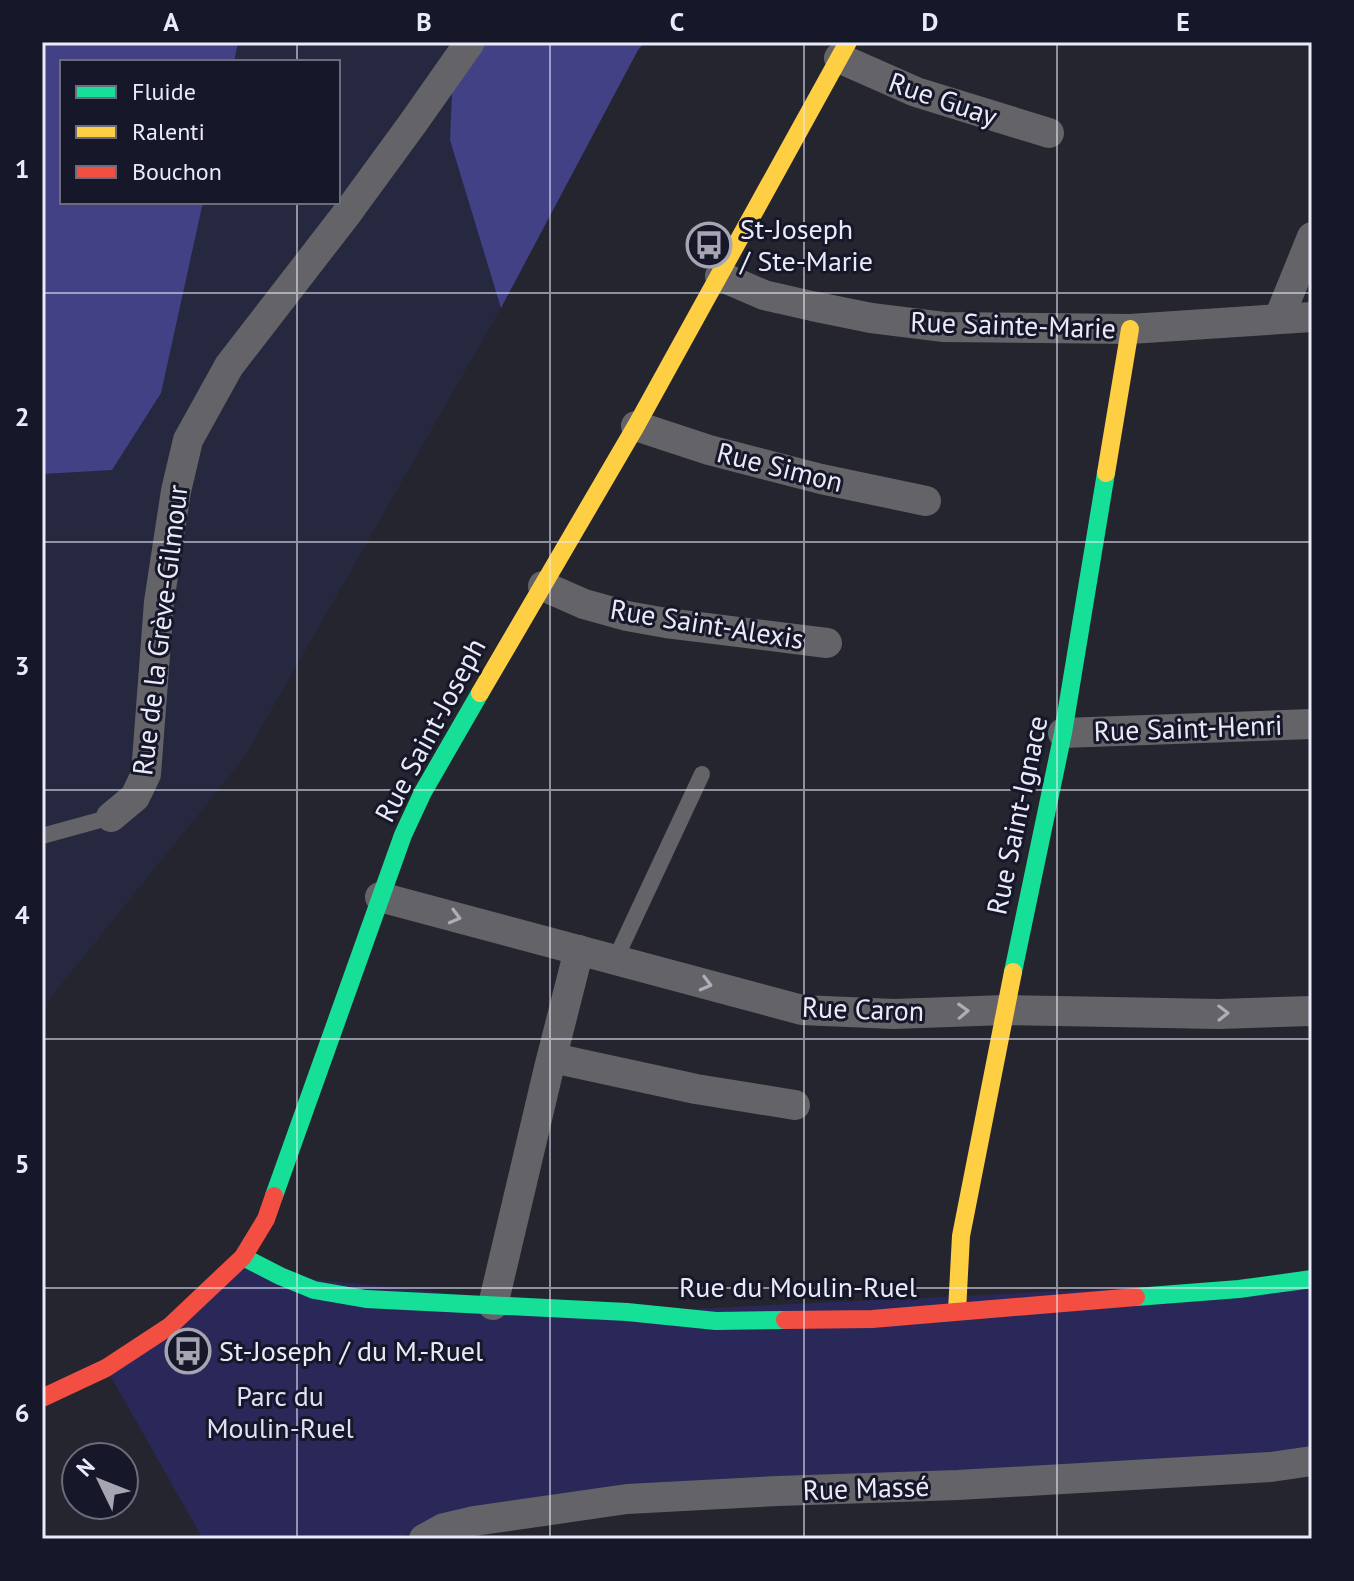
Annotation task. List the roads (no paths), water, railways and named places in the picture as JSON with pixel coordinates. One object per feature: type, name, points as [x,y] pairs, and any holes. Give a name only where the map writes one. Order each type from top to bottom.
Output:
[{"type":"street","name":"Rue de la Grève-Gilmour","points":[[111,817],[135,797],[146,774],[159,602],[176,491],[188,440],[229,366],[348,212],[470,42]]},
{"type":"street","name":"Rue Guay","points":[[844,50],[916,92],[1049,133]]},
{"type":"street","name":"Rue Saint-Joseph","points":[[42,1398],[106,1368],[170,1326],[243,1257],[266,1219],[380,897],[423,792],[636,426],[844,50]]},
{"type":"street","points":[[1279,318],[1312,237]]},
{"type":"street","name":"Rue Sainte-Marie","points":[[720,276],[764,295],[800,304],[871,318],[944,327],[1130,329],[1312,317]]},
{"type":"street","name":"Rue Saint-Ignace","points":[[957,1311],[961,1236],[1063,733],[1130,329]]},
{"type":"street","name":"Rue Simon","points":[[636,426],[709,450],[821,479],[926,501]]},
{"type":"street","name":"Rue Saint-Alexis","points":[[543,586],[584,604],[666,623],[827,643]]},
{"type":"street","name":"Rue Saint-Henri","points":[[1063,733],[1312,724]]},
{"type":"street","name":"Rue Caron","points":[[380,897],[802,1010],[894,1014],[1005,1010],[1219,1014],[1312,1011]]},
{"type":"street","points":[[493,1305],[579,950]]},
{"type":"street","points":[[553,1058],[696,1089],[795,1105]]},
{"type":"street","name":"Rue du Moulin-Ruel","points":[[243,1257],[314,1290],[366,1299],[627,1312],[716,1321],[872,1319],[1239,1289],[1312,1279]]},
{"type":"street","name":"Rue Massé","points":[[424,1539],[444,1528],[474,1521],[627,1499],[974,1485],[1271,1467],[1312,1461]]},
{"type":"lane","points":[[615,960],[702,774]]},
{"type":"lane","points":[[42,836],[111,817]]},
{"type":"place","name":"St-Joseph / Ste-Marie","points":[[709,245]]},
{"type":"place","name":"St-Joseph / du M.-Ruel","points":[[188,1351]]},
{"type":"park label","name":"Parc du Moulin-Ruel","points":[[280,1412]]}]
